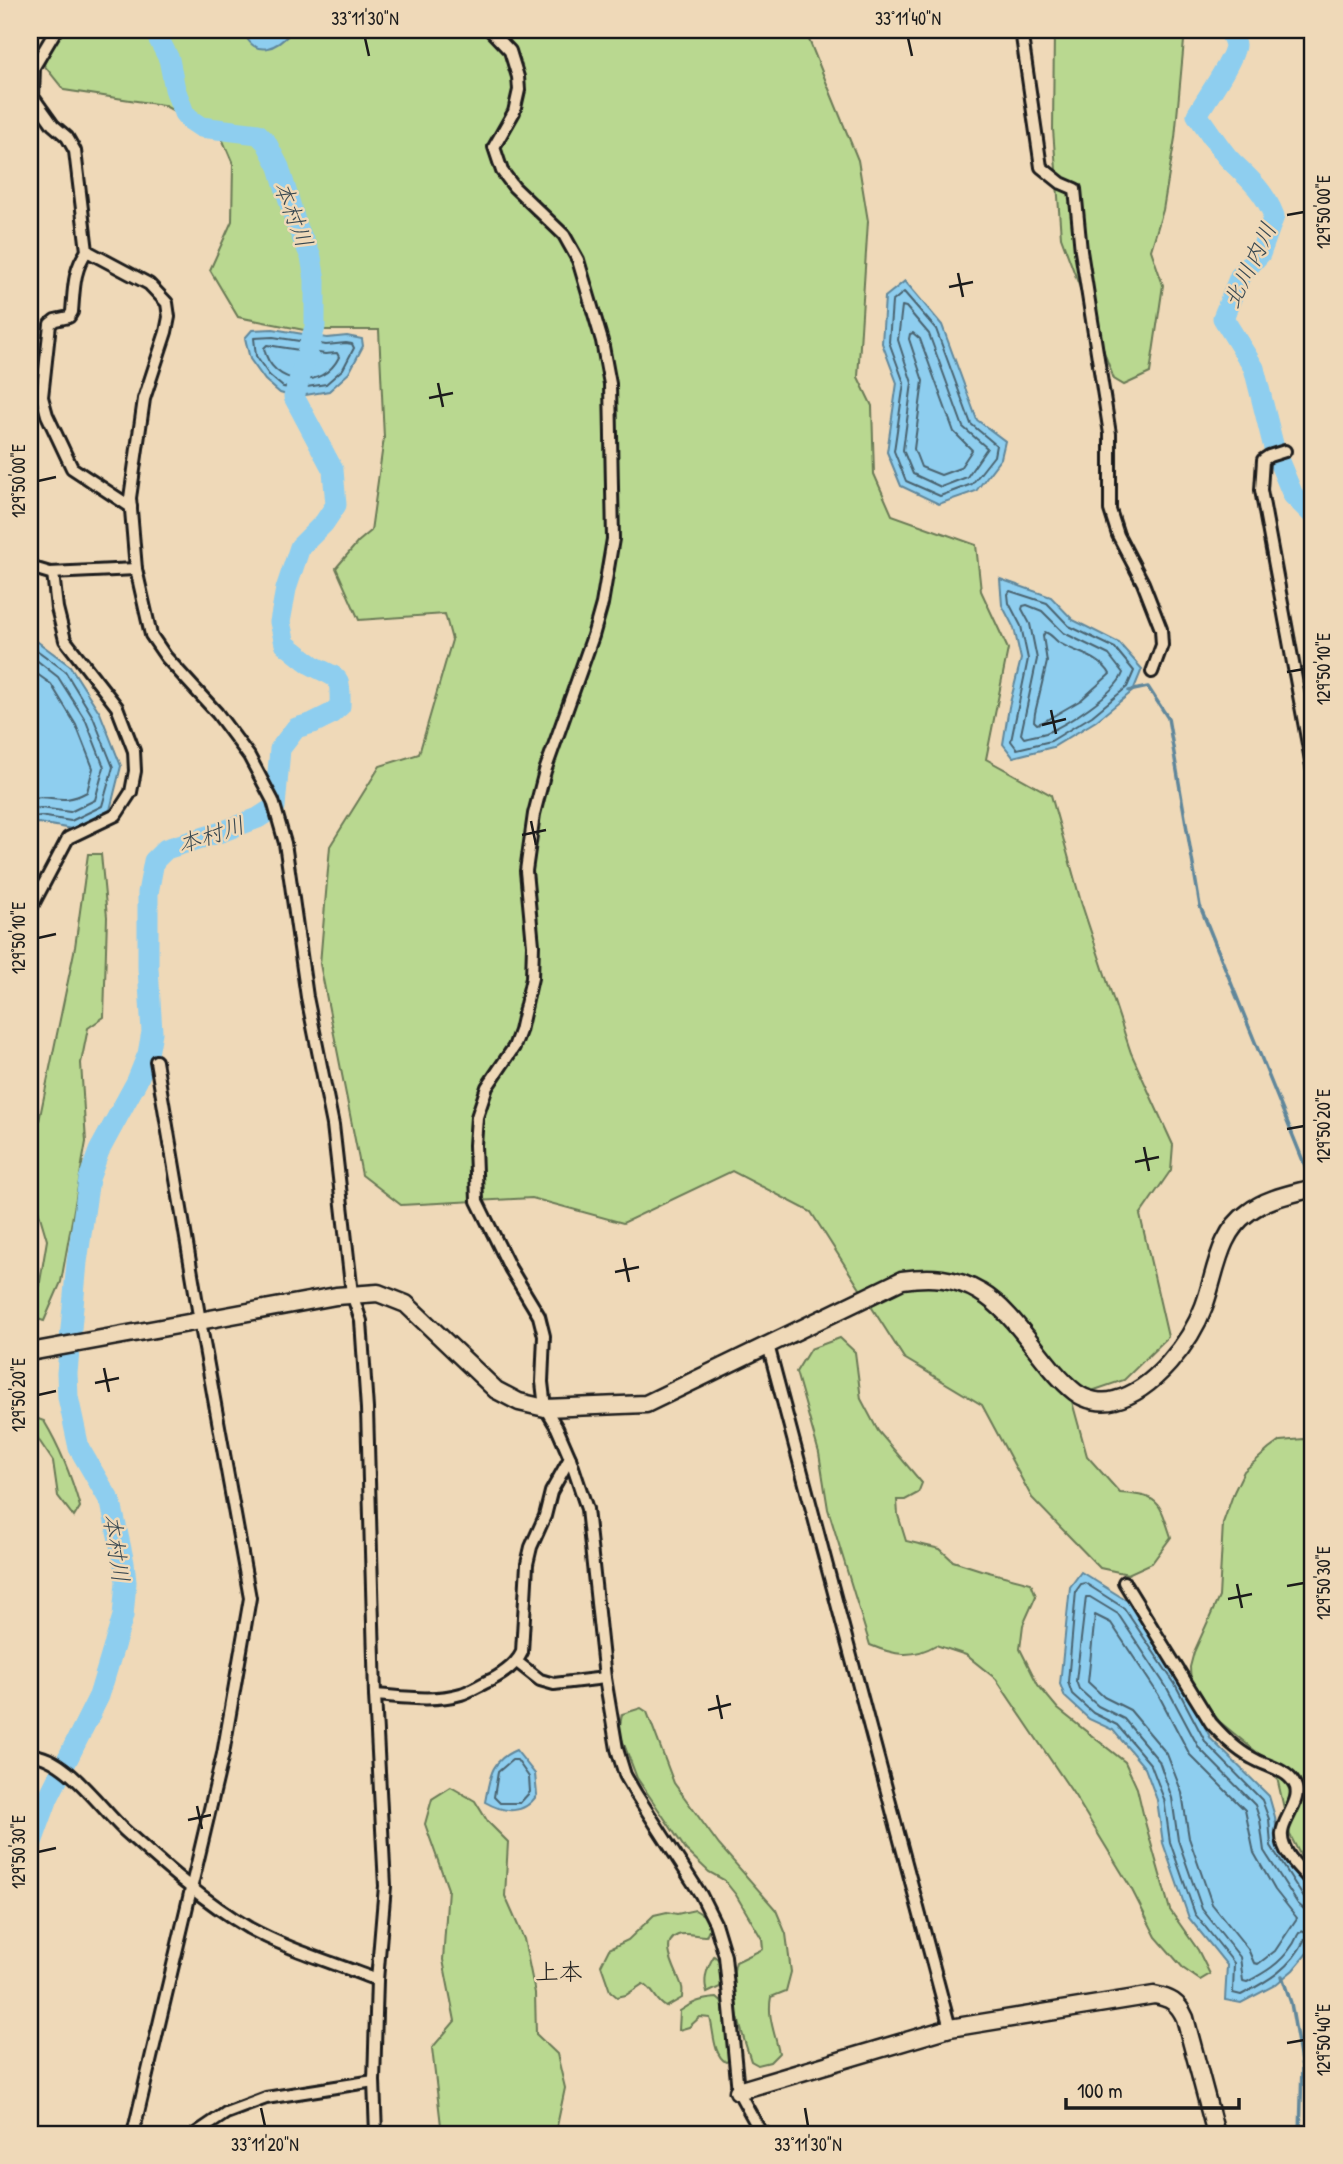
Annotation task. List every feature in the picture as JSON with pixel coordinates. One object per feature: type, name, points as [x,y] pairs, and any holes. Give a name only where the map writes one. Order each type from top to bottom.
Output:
[{"type":"street","points":[[56,30],[34,67],[33,97],[53,125],[67,137],[75,151],[88,251],[79,262],[75,273],[72,312],[69,317],[50,324],[42,397],[47,415],[72,468],[131,507]]},
{"type":"street","points":[[490,30],[510,51],[518,77],[519,90],[513,113],[495,147],[502,171],[514,187],[564,235],[578,260],[602,341],[610,384],[613,539],[602,604],[583,670],[545,771],[534,814],[526,871],[533,945],[532,978],[514,1046],[487,1087],[477,1117],[477,1201],[510,1268],[539,1316],[544,1336],[542,1382],[545,1408],[570,1458],[587,1509],[612,1729],[625,1775],[701,1895],[715,1923],[725,1955],[738,2091],[759,2129],[765,2134]]},
{"type":"street","points":[[1021,30],[1041,167],[1075,189],[1081,251],[1111,434],[1110,510],[1118,535],[1143,583],[1161,629],[1163,645],[1152,672]]},
{"type":"street","points":[[88,251],[149,284],[167,303],[169,317],[166,332],[144,399],[131,507],[136,569],[152,635],[166,657],[216,713],[241,746],[273,801],[285,843],[307,997],[333,1125],[352,1294],[361,1321],[367,1409],[375,1695],[385,1886],[377,1980],[374,2081],[376,2134]]},
{"type":"street","points":[[1285,451],[1263,460],[1261,490],[1313,771]]},
{"type":"street","points":[[30,567],[53,573],[136,569]]},
{"type":"street","points":[[30,910],[68,838],[116,815],[131,792],[135,771],[134,751],[117,707],[65,640],[57,608],[53,573]]},
{"type":"street","points":[[133,2134],[223,1754],[250,1598],[156,1061]]},
{"type":"street","points":[[30,1352],[352,1294],[378,1293],[406,1304],[496,1390],[519,1402],[545,1408],[646,1404],[902,1280],[924,1277],[945,1279],[982,1293],[1008,1317],[1076,1394],[1094,1401],[1113,1401],[1135,1393],[1151,1380],[1187,1340],[1203,1308],[1222,1246],[1247,1213],[1268,1201],[1313,1188]]},
{"type":"street","points":[[768,1345],[950,2028]]},
{"type":"street","points":[[375,1695],[416,1698],[463,1694],[496,1677],[517,1662],[522,1652],[527,1564],[531,1547],[545,1516],[551,1492],[570,1458]]},
{"type":"street","points":[[1124,1582],[1211,1723],[1251,1758],[1287,1775],[1295,1783],[1295,1800],[1281,1833],[1295,1863],[1313,1883]]},
{"type":"street","points":[[517,1662],[540,1680],[554,1684],[605,1678]]},
{"type":"street","points":[[35,1755],[82,1784],[121,1827],[191,1888],[249,1928],[331,1964],[377,1980]]},
{"type":"street","points":[[738,2091],[950,2028],[1154,1995],[1179,2005],[1185,2018],[1216,2134]]},
{"type":"street","points":[[195,2134],[226,2113],[266,2098],[374,2081]]},
{"type":"green space","points":[[61,30],[805,30],[858,160],[868,221],[858,377],[872,406],[874,474],[892,515],[976,545],[981,591],[1008,649],[986,759],[1051,795],[1081,902],[1131,1053],[1173,1145],[1171,1170],[1140,1215],[1168,1337],[1124,1380],[1071,1398],[1087,1456],[1120,1493],[1151,1499],[1164,1515],[1171,1537],[1152,1563],[1128,1574],[1100,1568],[1032,1498],[982,1405],[904,1358],[811,1212],[732,1171],[623,1223],[532,1198],[401,1205],[362,1175],[320,964],[330,846],[380,766],[419,754],[452,640],[445,614],[359,620],[336,568],[371,531],[384,438],[379,330],[304,330],[238,317],[210,270],[232,221],[233,164],[221,136],[163,105],[64,90],[44,65]]},
{"type":"green space","points":[[1054,30],[1185,30],[1175,138],[1163,210],[1151,250],[1163,285],[1150,373],[1124,385],[1114,379],[1061,237],[1053,129]]},
{"type":"green space","points":[[88,854],[101,854],[107,917],[104,1017],[88,1028],[81,1063],[86,1142],[61,1282],[44,1321],[34,1318],[47,1240],[30,1183],[33,1150],[75,947]]},
{"type":"green space","points":[[840,1338],[855,1352],[861,1399],[878,1431],[922,1483],[918,1493],[905,1500],[897,1500],[898,1515],[906,1541],[940,1549],[953,1561],[1031,1583],[1036,1596],[1023,1625],[1020,1649],[1038,1685],[1058,1709],[1125,1762],[1137,1788],[1170,1910],[1198,1950],[1210,1974],[1200,1980],[1184,1969],[1156,1937],[1131,1888],[1075,1796],[996,1679],[966,1655],[936,1645],[919,1652],[903,1654],[870,1645],[828,1509],[819,1453],[796,1372],[810,1349]]},
{"type":"green space","points":[[30,1416],[44,1421],[60,1452],[80,1507],[74,1517],[58,1496],[53,1461],[30,1427]]},
{"type":"green space","points":[[1304,1439],[1313,1444],[1313,1880],[1290,1835],[1276,1773],[1260,1755],[1220,1722],[1191,1685],[1190,1667],[1219,1597],[1223,1523],[1244,1471],[1280,1441]]},
{"type":"green space","points":[[641,1708],[647,1712],[674,1783],[719,1845],[776,1910],[786,1934],[791,1972],[786,1991],[771,1997],[771,2018],[779,2053],[770,2062],[758,2065],[751,2061],[737,2012],[733,1985],[736,1962],[763,1949],[762,1939],[736,1895],[724,1880],[709,1872],[686,1850],[637,1778],[619,1731],[622,1714]]},
{"type":"green space","points":[[451,1787],[475,1801],[488,1822],[508,1842],[505,1896],[524,1939],[535,1993],[536,2034],[557,2054],[565,2088],[557,2126],[559,2134],[442,2134],[432,2048],[455,2021],[443,1960],[448,1889],[425,1824],[432,1799]]},
{"type":"green space","points":[[695,1910],[705,1916],[710,1927],[706,1936],[681,1934],[672,1939],[669,1945],[671,1959],[682,1987],[682,1998],[666,2007],[643,1984],[626,1995],[617,1997],[610,1991],[601,1965],[609,1949],[628,1940],[654,1915]]},
{"type":"green space","points":[[714,1956],[722,1966],[723,1978],[720,1987],[707,1993],[706,1974]]},
{"type":"green space","points":[[717,1998],[726,2006],[731,2060],[726,2062],[716,2048],[710,2018],[700,2017],[689,2027],[679,2030],[680,2011],[697,2002]]},
{"type":"water","points":[[243,30],[293,30],[273,46],[259,48],[253,45]]},
{"type":"water","points":[[905,281],[942,325],[977,420],[1005,441],[1001,458],[976,491],[939,504],[901,486],[887,452],[897,383],[882,343],[885,297]]},
{"type":"water","points":[[273,329],[327,338],[347,336],[362,339],[363,346],[349,373],[329,391],[294,397],[280,393],[265,380],[250,359],[245,338],[252,330]]},
{"type":"water","points":[[1000,579],[1051,597],[1073,620],[1119,643],[1142,669],[1133,691],[1096,721],[1053,747],[1013,757],[1003,744],[1021,659],[1014,628],[1002,605]]},
{"type":"water","points":[[30,636],[70,666],[100,713],[121,766],[110,810],[72,829],[39,823],[30,825]]},
{"type":"water","points":[[1081,1572],[1129,1602],[1181,1680],[1211,1739],[1269,1796],[1278,1843],[1313,1900],[1313,1930],[1308,1952],[1293,1970],[1275,1985],[1241,2003],[1225,2000],[1227,1965],[1189,1918],[1163,1843],[1157,1800],[1145,1768],[1113,1730],[1089,1719],[1065,1697],[1060,1684],[1070,1587]]},
{"type":"water","points":[[516,1750],[535,1774],[537,1795],[520,1809],[506,1810],[485,1802],[490,1777],[496,1765],[507,1754]]},
{"type":"waterway","name":"本村川","points":[[30,1848],[48,1798],[99,1696],[123,1616],[126,1582],[124,1563],[111,1503],[79,1448],[68,1397],[67,1373],[77,1262],[89,1179],[99,1151],[137,1081],[148,1054],[152,1032],[148,968],[148,893],[154,861],[166,849],[258,818],[275,807],[280,749],[296,728],[313,723],[340,706],[340,687],[336,678],[312,665],[285,644],[280,622],[286,589],[300,547],[324,523],[336,505],[333,470],[294,397],[315,327],[315,280],[311,257],[296,224],[279,167],[266,142],[258,134],[201,127],[189,119],[175,89],[169,59],[154,30]]},
{"type":"waterway","name":"北川内川","points":[[1228,30],[1235,43],[1234,51],[1197,115],[1226,155],[1261,192],[1274,216],[1260,254],[1240,276],[1223,318],[1254,368],[1275,452],[1293,495],[1313,515]]},
{"type":"waterway","points":[[1129,691],[1148,687],[1168,718],[1200,906],[1312,1183]]},
{"type":"waterway","points":[[1282,1976],[1291,2003],[1302,2067],[1300,2134]]},
{"type":"district","name":"上本","points":[[559,1971]]}]
